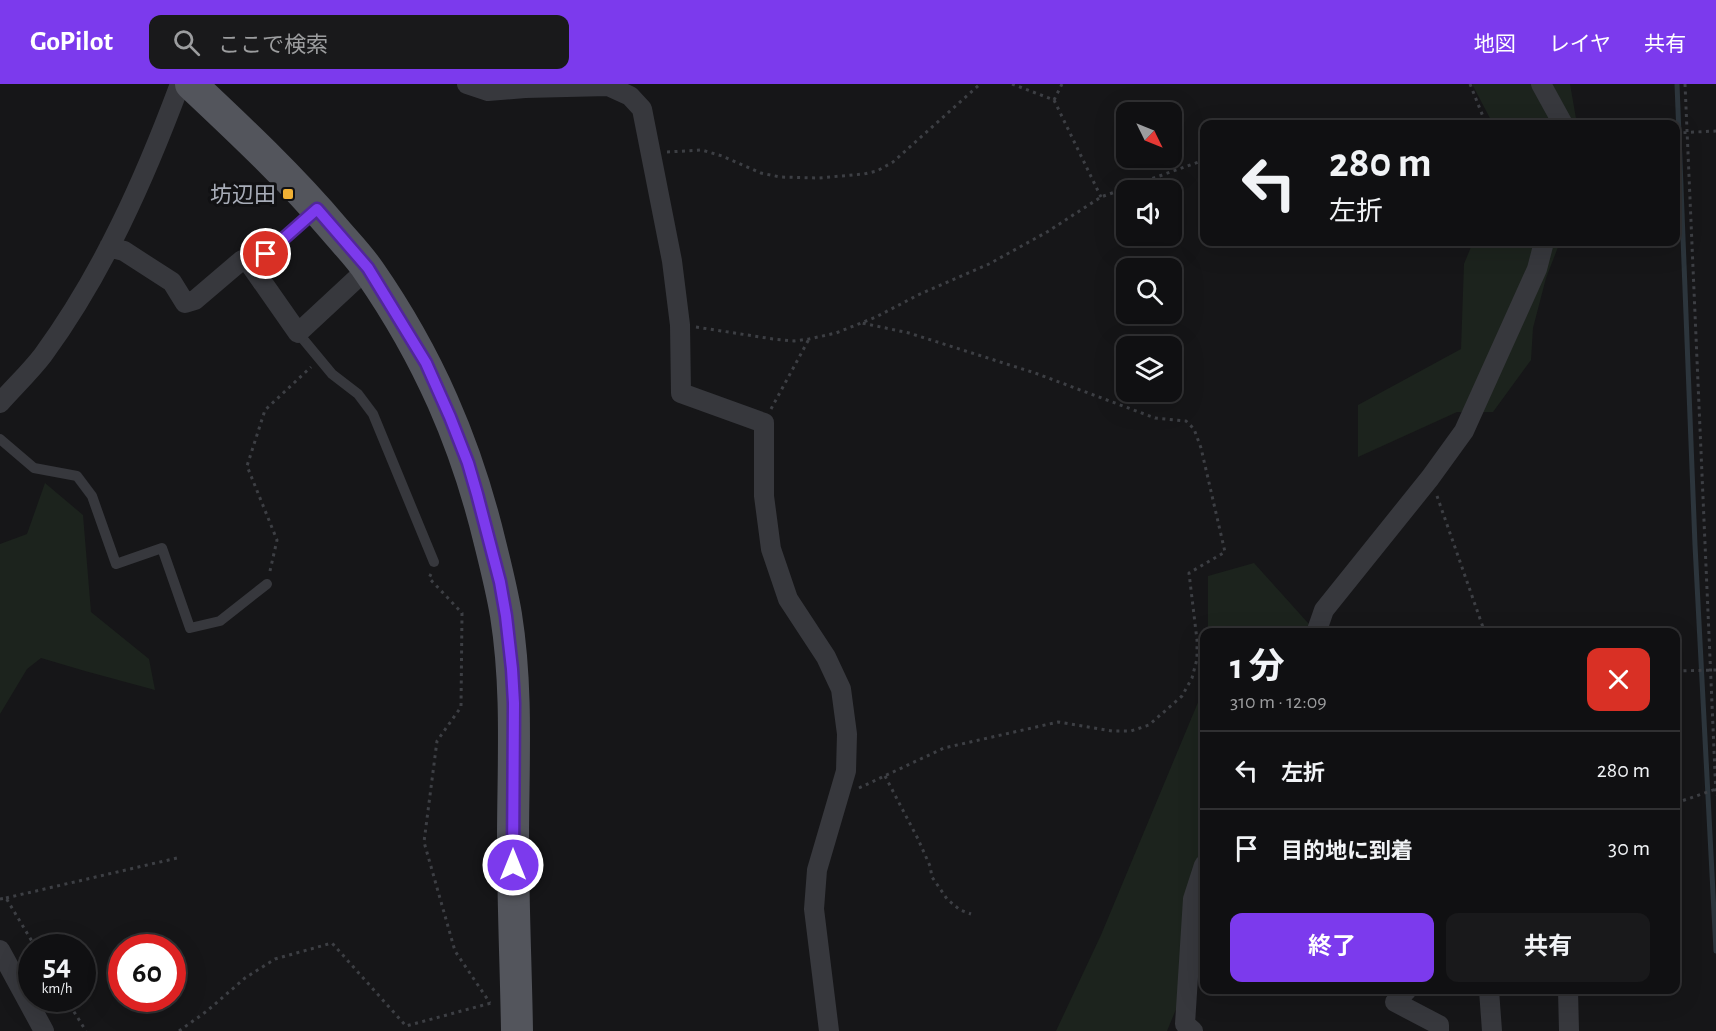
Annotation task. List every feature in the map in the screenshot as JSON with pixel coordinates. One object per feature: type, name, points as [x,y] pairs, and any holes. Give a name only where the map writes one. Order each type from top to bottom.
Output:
[{"type":"main road","points":[[191,84],[317,209],[368,268],[426,363],[468,463],[500,582],[506,616],[514,703],[513,865],[503,999],[518,1031]]},
{"type":"street","points":[[0,403],[41,357],[59,332],[109,247],[146,171],[180,84]]},
{"type":"street","points":[[467,84],[488,91],[608,86],[630,96],[642,109],[672,261],[680,325],[681,393],[764,423],[764,496],[771,549],[788,599],[826,657],[841,689],[848,734],[846,771],[817,870],[814,909],[829,1031]]},
{"type":"street","points":[[1541,84],[1561,120]]},
{"type":"street","points":[[1318,628],[1324,610],[1430,478],[1464,431],[1537,269],[1543,246]]},
{"type":"street","points":[[109,247],[124,251],[172,282],[185,303],[195,300],[242,260],[249,263],[298,333],[368,268]]},
{"type":"street","points":[[1193,1031],[1185,1024],[1193,899],[1200,877]]},
{"type":"street","points":[[0,951],[44,1031]]},
{"type":"street","points":[[1403,994],[1395,1002],[1439,1025],[1440,1031]]},
{"type":"street","points":[[1489,994],[1492,1031]]},
{"type":"street","points":[[1568,994],[1569,1031]]},
{"type":"lane","points":[[252,267],[317,209]]},
{"type":"lane","points":[[298,333],[332,374],[358,394],[373,414],[434,562]]},
{"type":"lane","points":[[0,439],[34,468],[77,476],[92,496],[116,564],[162,548],[190,628],[220,621],[267,584]]},
{"type":"path","points":[[650,151],[702,150],[761,173],[780,177],[819,178],[864,174],[876,171],[893,162],[980,84]]},
{"type":"path","points":[[1012,84],[1054,100],[1101,197]]},
{"type":"path","points":[[1054,100],[1062,84]]},
{"type":"path","points":[[1470,84],[1484,120]]},
{"type":"path","points":[[1685,84],[1716,796]]},
{"type":"path","points":[[1680,133],[1716,131]]},
{"type":"path","points":[[680,325],[794,341],[836,333],[989,264],[1047,232],[1101,197],[1200,161]]},
{"type":"path","points":[[838,798],[944,748],[1058,722],[1112,731],[1131,731],[1149,725],[1182,696],[1192,678],[1197,659],[1189,573],[1225,552],[1201,448],[1194,429],[1186,422],[1155,418],[1025,370],[909,333],[862,323]]},
{"type":"path","points":[[764,423],[808,339]]},
{"type":"path","points":[[267,584],[277,540],[247,466],[265,410],[320,359]]},
{"type":"path","points":[[1430,478],[1483,628]]},
{"type":"path","points":[[179,1031],[207,1011],[245,978],[275,959],[332,943],[406,1026],[503,999],[455,951],[424,842],[436,741],[461,707],[462,613],[429,578],[434,562]]},
{"type":"path","points":[[1680,671],[1716,670]]},
{"type":"path","points":[[885,776],[918,839],[930,866],[932,877],[947,899],[960,910],[971,914]]},
{"type":"path","points":[[1680,802],[1716,789]]},
{"type":"path","points":[[0,899],[177,858]]},
{"type":"path","points":[[6,898],[28,934]]},
{"type":"path","points":[[74,1012],[86,1031]]},
{"type":"shaded area","points":[[1472,84],[1570,84],[1576,120],[1491,120]]},
{"type":"shaded area","points":[[1471,246],[1558,246],[1546,278],[1533,328],[1531,360],[1493,412],[1457,412],[1358,457],[1358,405],[1461,349],[1464,264]]},
{"type":"shaded area","points":[[45,483],[83,515],[91,612],[149,659],[155,690],[41,658],[27,669],[0,714],[0,544],[27,534]]},
{"type":"shaded area","points":[[1254,563],[1312,628],[1208,628],[1208,576]]},
{"type":"shaded area","points":[[1200,698],[1200,776],[1198,781],[1200,783],[1200,961],[1167,1031],[1056,1031],[1101,935]]},
{"type":"waterway","points":[[1677,84],[1678,120]]},
{"type":"waterway","points":[[1680,161],[1695,545],[1716,951]]},
{"type":"place","name":"坊辺田","points":[[288,194]]},
{"type":"route","points":[[266,254],[317,209],[368,268],[426,363],[450,417],[468,463],[482,510],[506,616],[514,703],[513,865]]}]
